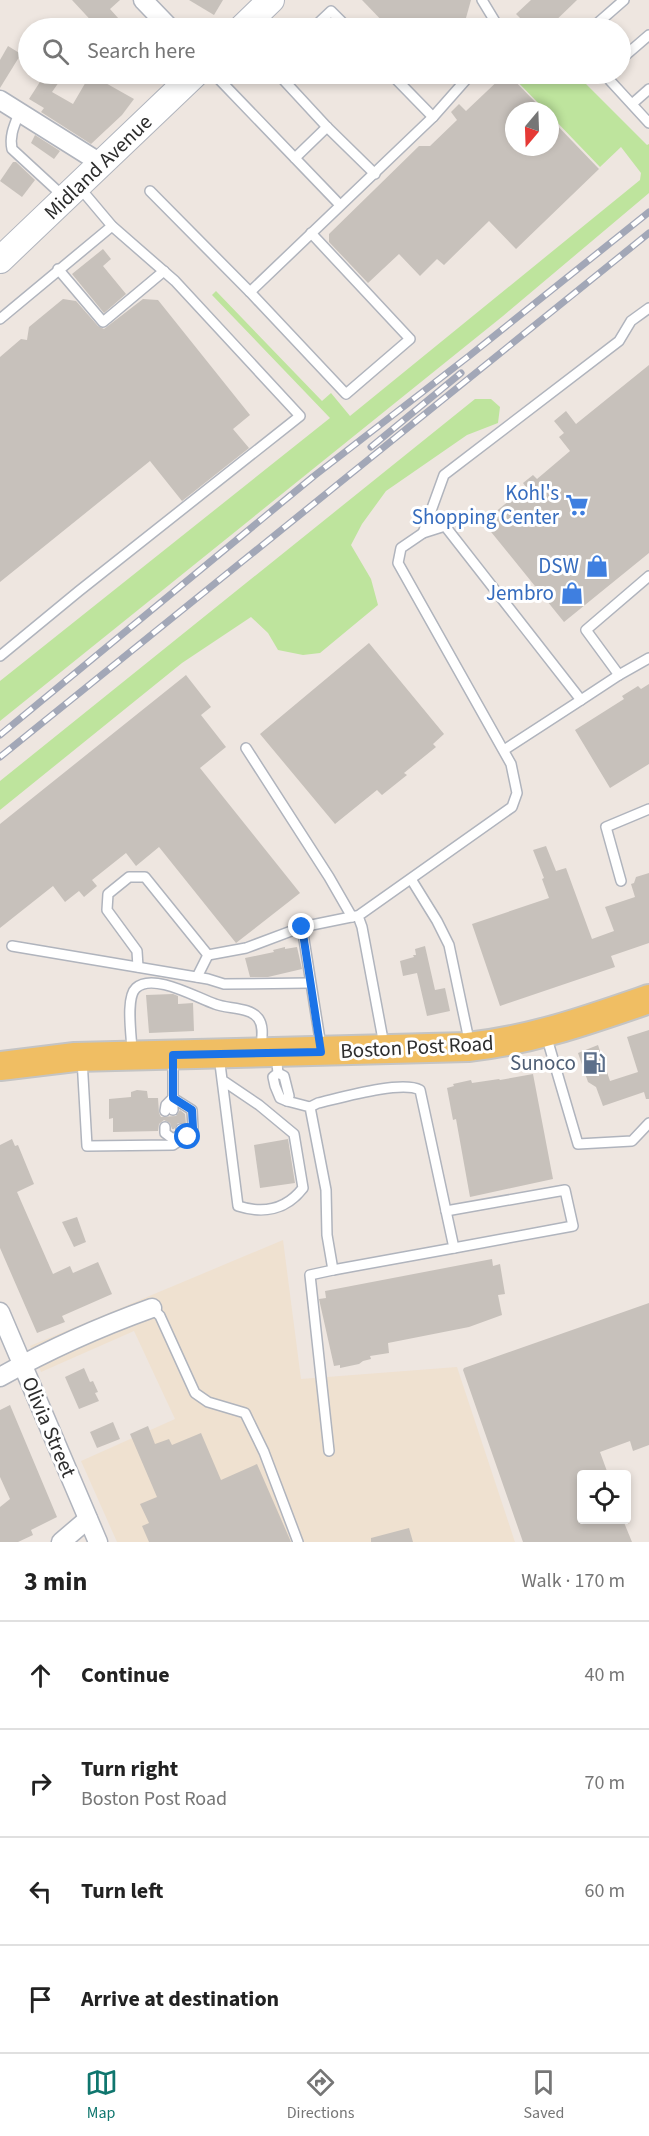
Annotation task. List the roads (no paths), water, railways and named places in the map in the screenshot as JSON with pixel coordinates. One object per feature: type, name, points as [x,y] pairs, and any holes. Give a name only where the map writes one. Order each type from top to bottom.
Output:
[{"type":"main road","name":"Boston Post Road","points":[[0,1066],[45,1059],[173,1055],[220,1067],[321,1052],[471,1047],[545,1034],[649,999]]},
{"type":"street","points":[[142,0],[160,18]]},
{"type":"street","points":[[252,18],[271,0]]},
{"type":"street","name":"Midland Avenue","points":[[0,260],[185,84]]},
{"type":"street","points":[[0,100],[102,164]]},
{"type":"street","points":[[0,1377],[23,1364],[152,1308]]},
{"type":"street","name":"Olivia Street","points":[[0,1312],[98,1542]]},
{"type":"street","points":[[61,1542],[88,1519]]},
{"type":"lane","points":[[482,0],[493,18]]},
{"type":"lane","points":[[603,18],[624,0]]},
{"type":"lane","points":[[324,18],[331,11],[338,18]]},
{"type":"lane","points":[[631,51],[649,35]]},
{"type":"lane","points":[[224,84],[340,205]]},
{"type":"lane","points":[[287,84],[375,174]]},
{"type":"lane","points":[[401,84],[433,117]]},
{"type":"lane","points":[[250,292],[375,174],[433,117],[462,84]]},
{"type":"lane","points":[[613,84],[649,123]]},
{"type":"lane","points":[[632,104],[649,89]]},
{"type":"lane","points":[[0,656],[300,417],[164,271],[72,192],[12,149],[10,141],[12,131],[20,111]]},
{"type":"lane","points":[[296,158],[327,127]]},
{"type":"lane","points":[[150,191],[346,394],[410,339],[311,232]]},
{"type":"lane","points":[[0,319],[112,226]]},
{"type":"lane","points":[[58,269],[103,322],[164,271]]},
{"type":"lane","points":[[423,533],[444,475],[620,341],[631,321],[649,308]]},
{"type":"lane","points":[[208,955],[246,948],[302,927],[355,916],[512,807],[517,794],[511,764],[398,562],[401,548],[423,533],[445,526],[581,700]]},
{"type":"lane","points":[[620,675],[586,630],[649,576]]},
{"type":"lane","points":[[504,750],[649,658]]},
{"type":"lane","points":[[246,748],[362,927],[385,1050]]},
{"type":"lane","points":[[621,881],[606,827],[649,808]]},
{"type":"lane","points":[[138,967],[137,951],[107,910],[108,894],[129,876],[145,876],[208,955]]},
{"type":"lane","points":[[411,879],[449,945],[471,1047]]},
{"type":"lane","points":[[302,927],[321,1052]]},
{"type":"lane","points":[[12,946],[197,977],[224,984],[310,983]]},
{"type":"lane","points":[[197,977],[208,955]]},
{"type":"lane","points":[[132,1056],[131,999],[137,987],[146,983],[178,988],[217,1005],[251,1013],[258,1017],[271,1059],[275,1086],[280,1098],[287,1101],[310,1107],[318,1102],[396,1087],[413,1086],[420,1090],[454,1248]]},
{"type":"lane","points":[[545,1034],[578,1144],[632,1141],[649,1123]]},
{"type":"lane","points":[[173,1055],[173,1110]]},
{"type":"lane","points":[[82,1057],[87,1146],[173,1142],[188,1137],[193,1128],[192,1110],[173,1098]]},
{"type":"lane","points":[[220,1067],[294,1134],[303,1188],[297,1196],[271,1210],[253,1211],[238,1206],[220,1067]]},
{"type":"lane","points":[[310,1107],[326,1190],[327,1235],[333,1270]]},
{"type":"lane","points":[[173,1128],[165,1133],[173,1142]]},
{"type":"lane","points":[[446,1211],[565,1190],[573,1226]]},
{"type":"lane","points":[[329,1451],[310,1275],[584,1224]]},
{"type":"lane","points":[[152,1308],[160,1316],[195,1393],[208,1402],[245,1413],[264,1452],[298,1542]]},
{"type":"railway","points":[[0,735],[314,476],[649,212]]},
{"type":"railway","points":[[0,757],[649,233]]},
{"type":"railway","points":[[371,447],[461,373]]},
{"type":"place","name":"Kohl's Shopping Center","points":[[577,505]]},
{"type":"place","name":"DSW","points":[[597,566]]},
{"type":"place","name":"Jembro","points":[[572,593]]},
{"type":"place","name":"Sunoco","points":[[594,1063]]}]
